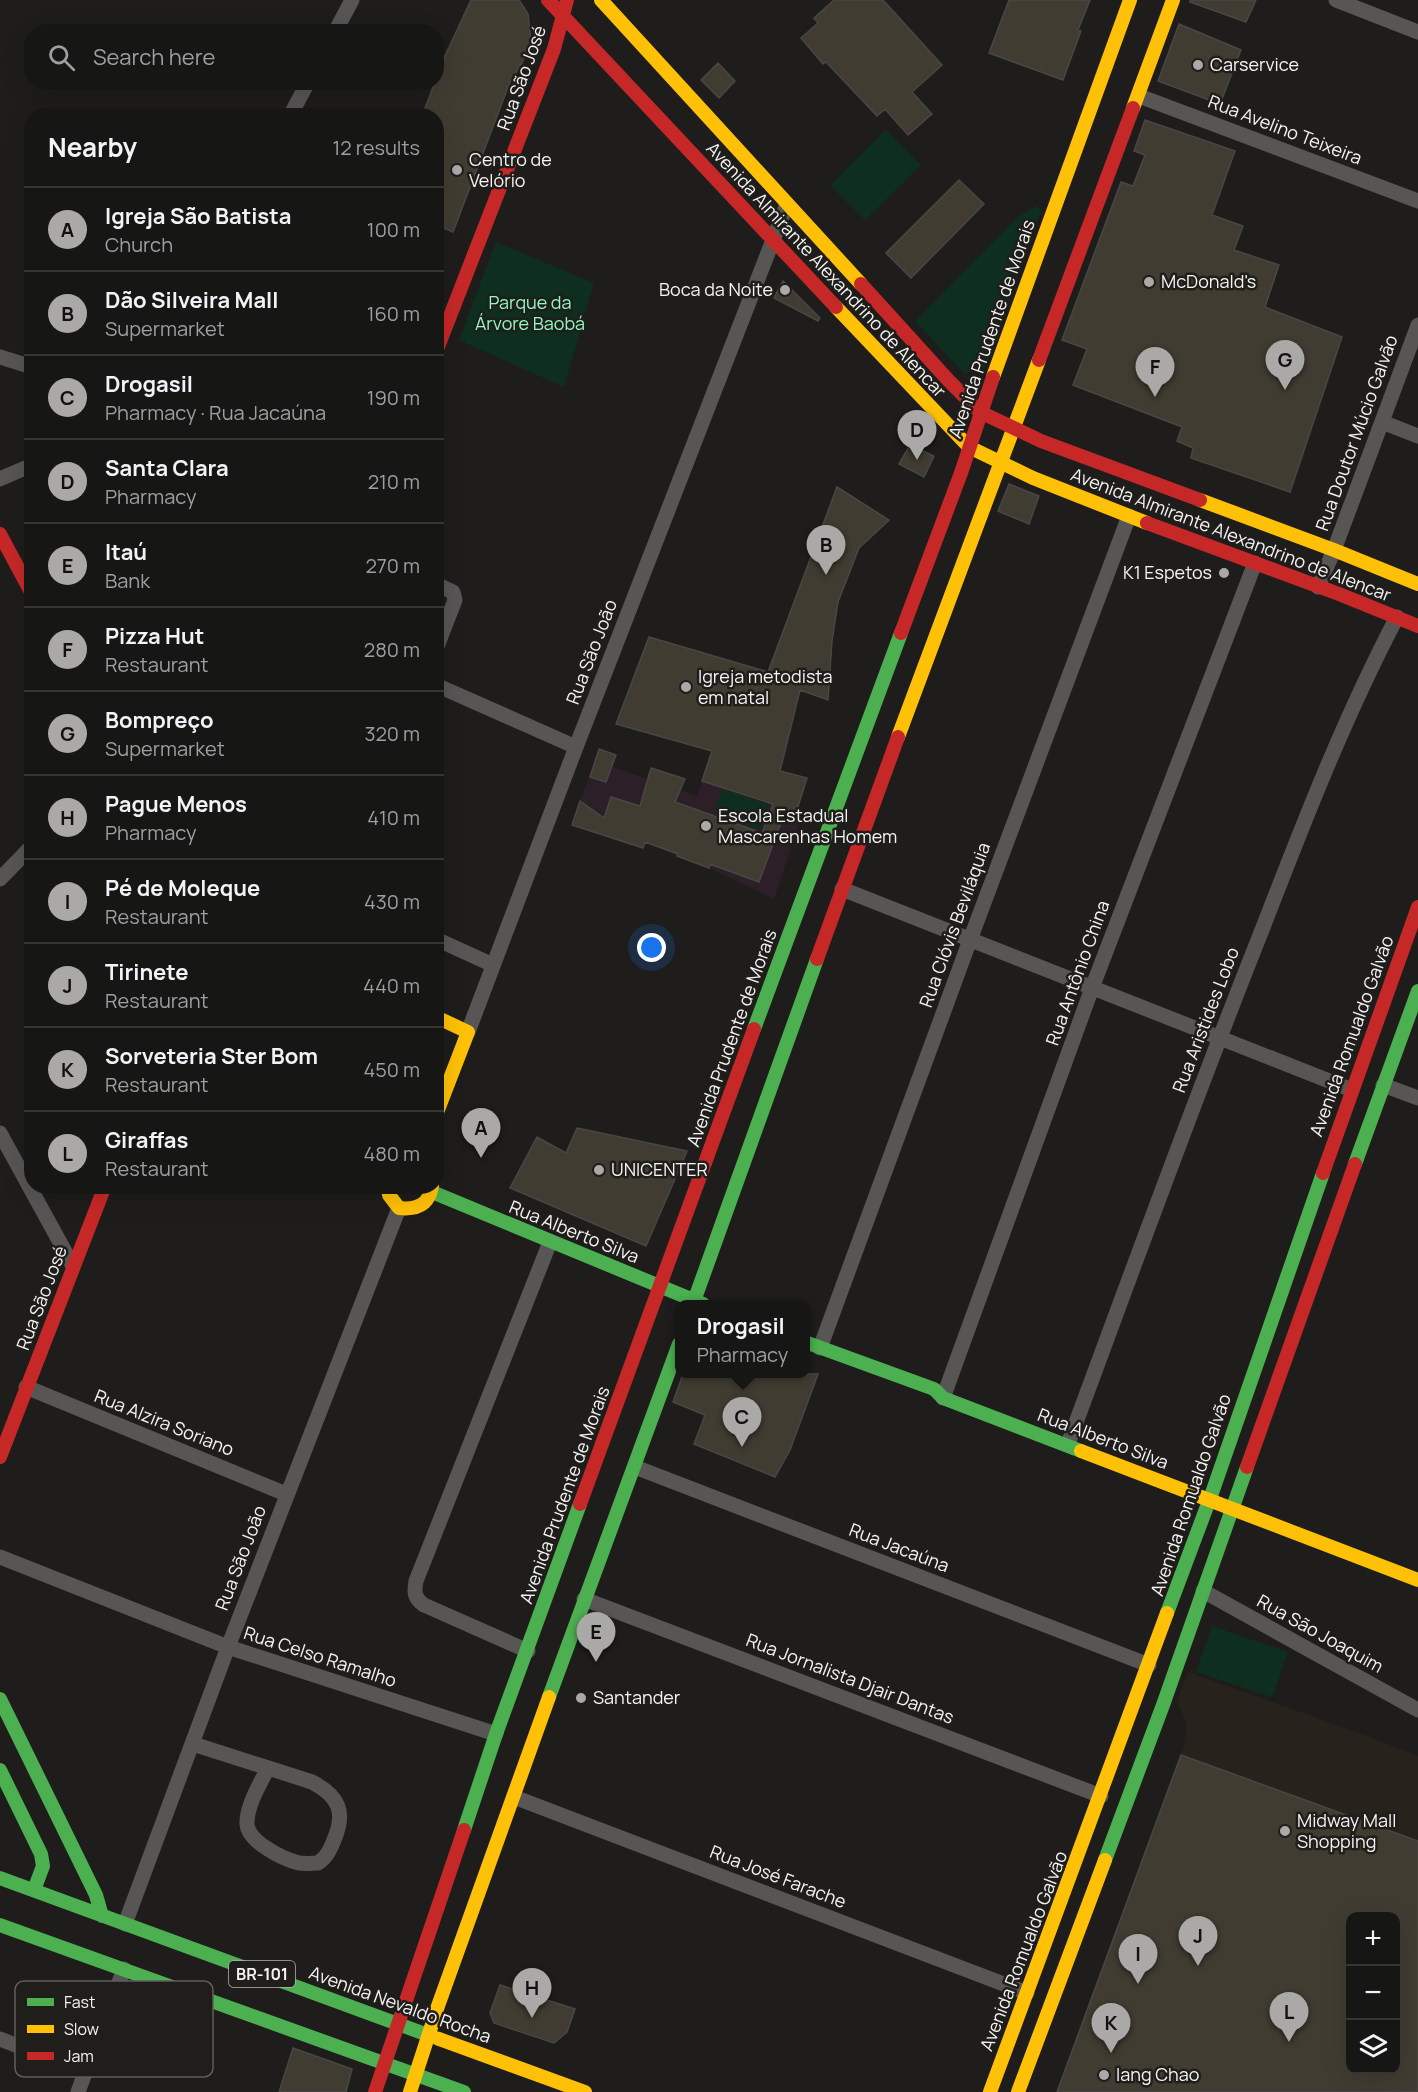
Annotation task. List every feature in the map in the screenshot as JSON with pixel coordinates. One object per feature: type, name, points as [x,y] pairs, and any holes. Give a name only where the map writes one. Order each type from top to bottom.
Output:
[{"type":"main road","name":"Avenida Almirante Alexandrino de Alencar","points":[[548,0],[563,18],[677,124],[774,240],[969,447],[1000,464],[1129,516],[1418,626]]},
{"type":"main road","name":"Rua São José","points":[[444,331],[554,49],[567,0]]},
{"type":"main road","name":"Avenida Almirante Alexandrino de Alencar","points":[[601,0],[949,381],[980,412],[1041,441],[1334,550],[1418,584]]},
{"type":"main road","name":"Avenida Prudente de Morais","points":[[375,2092],[496,1734],[969,447],[1130,0]]},
{"type":"main road","points":[[698,1300],[842,889],[1173,0]]},
{"type":"main road","points":[[677,124],[696,102]]},
{"type":"main road","points":[[0,534],[24,579]]},
{"type":"main road","name":"Avenida Romualdo Galvão","points":[[990,2092],[1209,1500],[1418,907]]},
{"type":"main road","points":[[1018,2092],[1163,1705],[1418,991]]},
{"type":"main road","points":[[444,1021],[468,1032]]},
{"type":"main road","name":"Rua São João","points":[[444,1094],[468,1032]]},
{"type":"main road","name":"Rua São José","points":[[0,1457],[102,1194]]},
{"type":"main road","points":[[389,1194],[399,1208],[412,1210],[432,1198]]},
{"type":"main road","name":"Rua Alberto Silva","points":[[432,1198],[548,1248],[659,1292],[687,1300]]},
{"type":"main road","name":"Rua Alberto Silva","points":[[491,1231],[548,1248]]},
{"type":"main road","name":"Rua Alberto Silva","points":[[659,1292],[675,1304]]},
{"type":"main road","name":"Rua Alberto Silva","points":[[810,1344],[934,1389],[943,1398],[1418,1580]]},
{"type":"main road","points":[[410,2092],[428,2034],[675,1355]]},
{"type":"main road","name":"Rua Alberto Silva","points":[[810,1356],[929,1401],[943,1398]]},
{"type":"main road","points":[[0,1699],[96,1895],[102,1916]]},
{"type":"main road","points":[[0,1770],[41,1854],[43,1866],[34,1890]]},
{"type":"main road","name":"Avenida Nevaldo Rocha","points":[[0,1878],[585,2092]]},
{"type":"main road","name":"BR-101","points":[[0,1925],[155,1981]]},
{"type":"main road","name":"BR-101","points":[[213,2002],[464,2092]]},
{"type":"street","points":[[338,24],[352,0]]},
{"type":"street","points":[[1336,0],[1418,32]]},
{"type":"street","points":[[294,108],[304,90]]},
{"type":"street","name":"Rua Avelino Teixeira","points":[[1139,96],[1418,201]]},
{"type":"street","name":"Rua São João","points":[[468,1032],[787,204]]},
{"type":"street","name":"Rua Doutor Múcio Galvão","points":[[1318,587],[1418,326]]},
{"type":"street","points":[[4,354],[24,363]]},
{"type":"street","points":[[1382,422],[1418,436]]},
{"type":"street","points":[[0,479],[24,468]]},
{"type":"street","name":"Rua Clóvis Beviláquia","points":[[820,1348],[1129,516]]},
{"type":"street","name":"Rua Antônio China","points":[[943,1398],[1092,988],[1254,563]]},
{"type":"street","points":[[444,588],[453,592],[455,600],[444,628]]},
{"type":"street","name":"Rua Aristides Lobo","points":[[1068,1444],[1219,1038],[1332,752],[1368,672],[1397,617]]},
{"type":"street","points":[[444,689],[576,747]]},
{"type":"street","points":[[0,879],[24,854]]},
{"type":"street","points":[[842,889],[1352,1090]]},
{"type":"street","points":[[444,943],[493,965]]},
{"type":"street","points":[[1383,1085],[1418,1098]]},
{"type":"street","points":[[0,1133],[24,1177]]},
{"type":"street","points":[[33,1194],[73,1266]]},
{"type":"street","name":"Rua São João","points":[[126,1923],[286,1494],[399,1208]]},
{"type":"street","points":[[528,1651],[424,1605],[417,1600],[414,1592],[416,1581],[548,1248]]},
{"type":"street","name":"Rua Alzira Soriano","points":[[26,1387],[286,1494]]},
{"type":"street","name":"Rua Jacaúna","points":[[635,1467],[1149,1665]]},
{"type":"street","name":"Rua Celso Ramalho","points":[[0,1557],[228,1647],[496,1734]]},
{"type":"street","name":"Rua São Joaquim","points":[[1203,1591],[1418,1710]]},
{"type":"street","name":"Rua Jornalista Djair Dantas","points":[[585,1599],[1101,1796]]},
{"type":"street","points":[[193,1743],[312,1782],[324,1789],[340,1809],[341,1814],[337,1834],[329,1854],[318,1863],[298,1863],[255,1841],[249,1833],[246,1823],[268,1768]]},
{"type":"street","name":"Rua José Farache","points":[[514,1797],[1027,1994]]},
{"type":"street","points":[[120,1981],[124,1970]]},
{"type":"street","points":[[0,2039],[15,2045]]},
{"type":"street","points":[[78,2092],[82,2077]]},
{"type":"shaded area","name":"Escola Estadual Mascarenhas Homem","points":[[595,761],[697,796],[702,781],[802,815],[774,899],[709,868],[629,836],[580,801]]},
{"type":"shaded area","name":"Midway Mall Shopping","points":[[1188,1672],[1418,1756],[1418,2092],[1057,2092],[1181,1755],[1186,1737],[1186,1721],[1177,1701]]},
{"type":"green space","points":[[886,130],[921,165],[865,220],[830,185]]},
{"type":"green space","points":[[1036,206],[1041,210],[987,363],[982,370],[965,374],[915,321],[1019,216]]},
{"type":"green space","name":"Parque da Árvore Baobá","points":[[496,242],[594,283],[564,387],[459,340]]},
{"type":"green space","points":[[722,789],[769,805],[760,830],[714,813]]},
{"type":"green space","points":[[1212,1626],[1288,1652],[1272,1697],[1196,1672]]},
{"type":"building","points":[[471,0],[519,0],[528,14],[531,42],[510,82],[453,232],[444,228],[444,108],[425,108],[432,90],[444,90],[445,56]]},
{"type":"building","points":[[834,0],[883,0],[942,65],[912,92],[932,114],[908,135],[885,109],[877,116],[826,62],[823,64],[801,38],[818,23],[814,18]]},
{"type":"building","points":[[1009,0],[1090,0],[1063,80],[989,53]]},
{"type":"building","points":[[1190,0],[1256,0],[1246,22],[1190,2]]},
{"type":"building","name":"Carservice","points":[[1179,24],[1241,50],[1220,104],[1158,81]]},
{"type":"building","points":[[718,63],[735,81],[719,98],[701,80]]},
{"type":"building","points":[[1145,120],[1235,151],[1212,215],[1243,226],[1234,250],[1279,265],[1265,307],[1342,337],[1290,492],[1191,458],[1193,448],[1177,441],[1182,427],[1073,385],[1087,349],[1062,340],[1121,182],[1133,186],[1145,155],[1134,151]]},
{"type":"building","points":[[959,180],[984,204],[911,278],[886,253]]},
{"type":"building","name":"Boca da Noite","points":[[783,281],[820,318],[818,321],[774,298]]},
{"type":"building","points":[[910,445],[934,456],[924,477],[899,464]]},
{"type":"building","points":[[1009,484],[1039,496],[1029,524],[998,511]]},
{"type":"building","points":[[837,487],[889,520],[859,548],[838,602],[832,641],[828,700],[800,690],[780,771],[807,778],[796,813],[786,809],[759,882],[710,864],[709,868],[645,842],[643,848],[572,825],[580,801],[604,818],[611,797],[640,806],[651,768],[685,779],[675,802],[762,833],[773,804],[702,781],[712,751],[616,724],[649,637],[768,672]]},
{"type":"building","points":[[599,749],[616,755],[606,782],[590,777]]},
{"type":"building","name":"UNICENTER","points":[[577,1128],[687,1151],[646,1246],[510,1188],[537,1137],[566,1153]]},
{"type":"building","points":[[810,1374],[818,1374],[790,1450],[775,1477],[694,1444],[705,1415],[673,1402],[682,1378],[810,1378]]},
{"type":"building","name":"Midway Mall Shopping","points":[[1181,1755],[1418,1841],[1418,2092],[1057,2092]]},
{"type":"building","points":[[500,1985],[575,2009],[567,2032],[554,2043],[494,2023],[490,2013]]},
{"type":"building","points":[[293,2048],[352,2069],[346,2092],[279,2092]]},
{"type":"traffic: fast","points":[[754,1029],[901,633]]},
{"type":"traffic: fast","points":[[694,1300],[817,959]]},
{"type":"traffic: fast","points":[[1355,1164],[1418,991]]},
{"type":"traffic: fast","points":[[1167,1613],[1212,1493],[1323,1173]]},
{"type":"traffic: fast","points":[[437,1194],[693,1300]]},
{"type":"traffic: fast","points":[[810,1344],[934,1389],[943,1398],[1081,1451]]},
{"type":"traffic: fast","points":[[549,1697],[675,1355]]},
{"type":"traffic: fast","points":[[1105,1860],[1163,1705],[1247,1467]]},
{"type":"traffic: fast","points":[[464,1830],[496,1734],[580,1504]]},
{"type":"traffic: fast","points":[[0,1699],[96,1895],[102,1916]]},
{"type":"traffic: fast","points":[[0,1770],[41,1854],[43,1866],[34,1890]]},
{"type":"traffic: fast","points":[[0,1878],[439,2039]]},
{"type":"traffic: fast","points":[[0,1925],[156,1981]]},
{"type":"traffic: fast","points":[[213,2002],[464,2092]]},
{"type":"traffic: slow","points":[[601,0],[861,284]]},
{"type":"traffic: slow","points":[[993,377],[1130,0]]},
{"type":"traffic: slow","points":[[1133,108],[1173,0]]},
{"type":"traffic: slow","points":[[836,307],[969,447],[1033,478],[1147,523]]},
{"type":"traffic: slow","points":[[898,737],[1039,360]]},
{"type":"traffic: slow","points":[[1200,500],[1418,584]]},
{"type":"traffic: slow","points":[[444,1021],[468,1032],[444,1094]]},
{"type":"traffic: slow","points":[[389,1194],[399,1208],[417,1207],[425,1202],[429,1194]]},
{"type":"traffic: slow","points":[[1081,1451],[1418,1580]]},
{"type":"traffic: slow","points":[[990,2092],[1167,1613]]},
{"type":"traffic: slow","points":[[410,2092],[438,2006],[549,1697]]},
{"type":"traffic: slow","points":[[1018,2092],[1105,1860]]},
{"type":"traffic: slow","points":[[439,2039],[585,2092]]},
{"type":"traffic: jam","points":[[548,0],[836,307]]},
{"type":"traffic: jam","points":[[444,331],[554,49],[567,0]]},
{"type":"traffic: jam","points":[[1039,360],[1133,108]]},
{"type":"traffic: jam","points":[[861,284],[980,412],[1041,441],[1200,500]]},
{"type":"traffic: jam","points":[[901,633],[961,473],[993,377]]},
{"type":"traffic: jam","points":[[1147,523],[1339,594],[1418,626]]},
{"type":"traffic: jam","points":[[0,534],[24,579]]},
{"type":"traffic: jam","points":[[817,959],[898,737]]},
{"type":"traffic: jam","points":[[1323,1173],[1418,907]]},
{"type":"traffic: jam","points":[[580,1504],[754,1029]]},
{"type":"traffic: jam","points":[[1247,1467],[1355,1164]]},
{"type":"traffic: jam","points":[[0,1457],[102,1194]]},
{"type":"traffic: jam","points":[[375,2092],[464,1830]]},
{"type":"place","name":"Carservice","points":[[1198,65]]},
{"type":"place","name":"Centro de Velório","points":[[457,170]]},
{"type":"place","name":"McDonald's","points":[[1149,282]]},
{"type":"place","name":"Boca da Noite","points":[[785,290]]},
{"type":"place","name":"Bompreço","points":[[1285,390]]},
{"type":"place","name":"Pizza Hut","points":[[1155,397]]},
{"type":"place","name":"Santa Clara","points":[[917,460]]},
{"type":"place","name":"K1 Espetos","points":[[1224,573]]},
{"type":"place","name":"Dão Silveira Mall","points":[[826,575]]},
{"type":"place","name":"Igreja metodista em natal","points":[[686,687]]},
{"type":"place","name":"Escola Estadual Mascarenhas Homem","points":[[706,826]]},
{"type":"place","name":"Igreja São Batista","points":[[481,1158]]},
{"type":"place","name":"UNICENTER","points":[[599,1170]]},
{"type":"place","name":"Drogasil","points":[[742,1447]]},
{"type":"place","name":"Itaú","points":[[596,1662]]},
{"type":"place","name":"Santander","points":[[581,1698]]},
{"type":"place","name":"Midway Mall Shopping","points":[[1285,1831]]},
{"type":"place","name":"Tirinete","points":[[1198,1966]]},
{"type":"place","name":"Pé de Moleque","points":[[1138,1984]]},
{"type":"place","name":"Pague Menos","points":[[532,2018]]},
{"type":"place","name":"Giraffas","points":[[1289,2042]]},
{"type":"place","name":"Sorveteria Ster Bom","points":[[1111,2053]]},
{"type":"place","name":"Iang Chao","points":[[1104,2075]]}]
